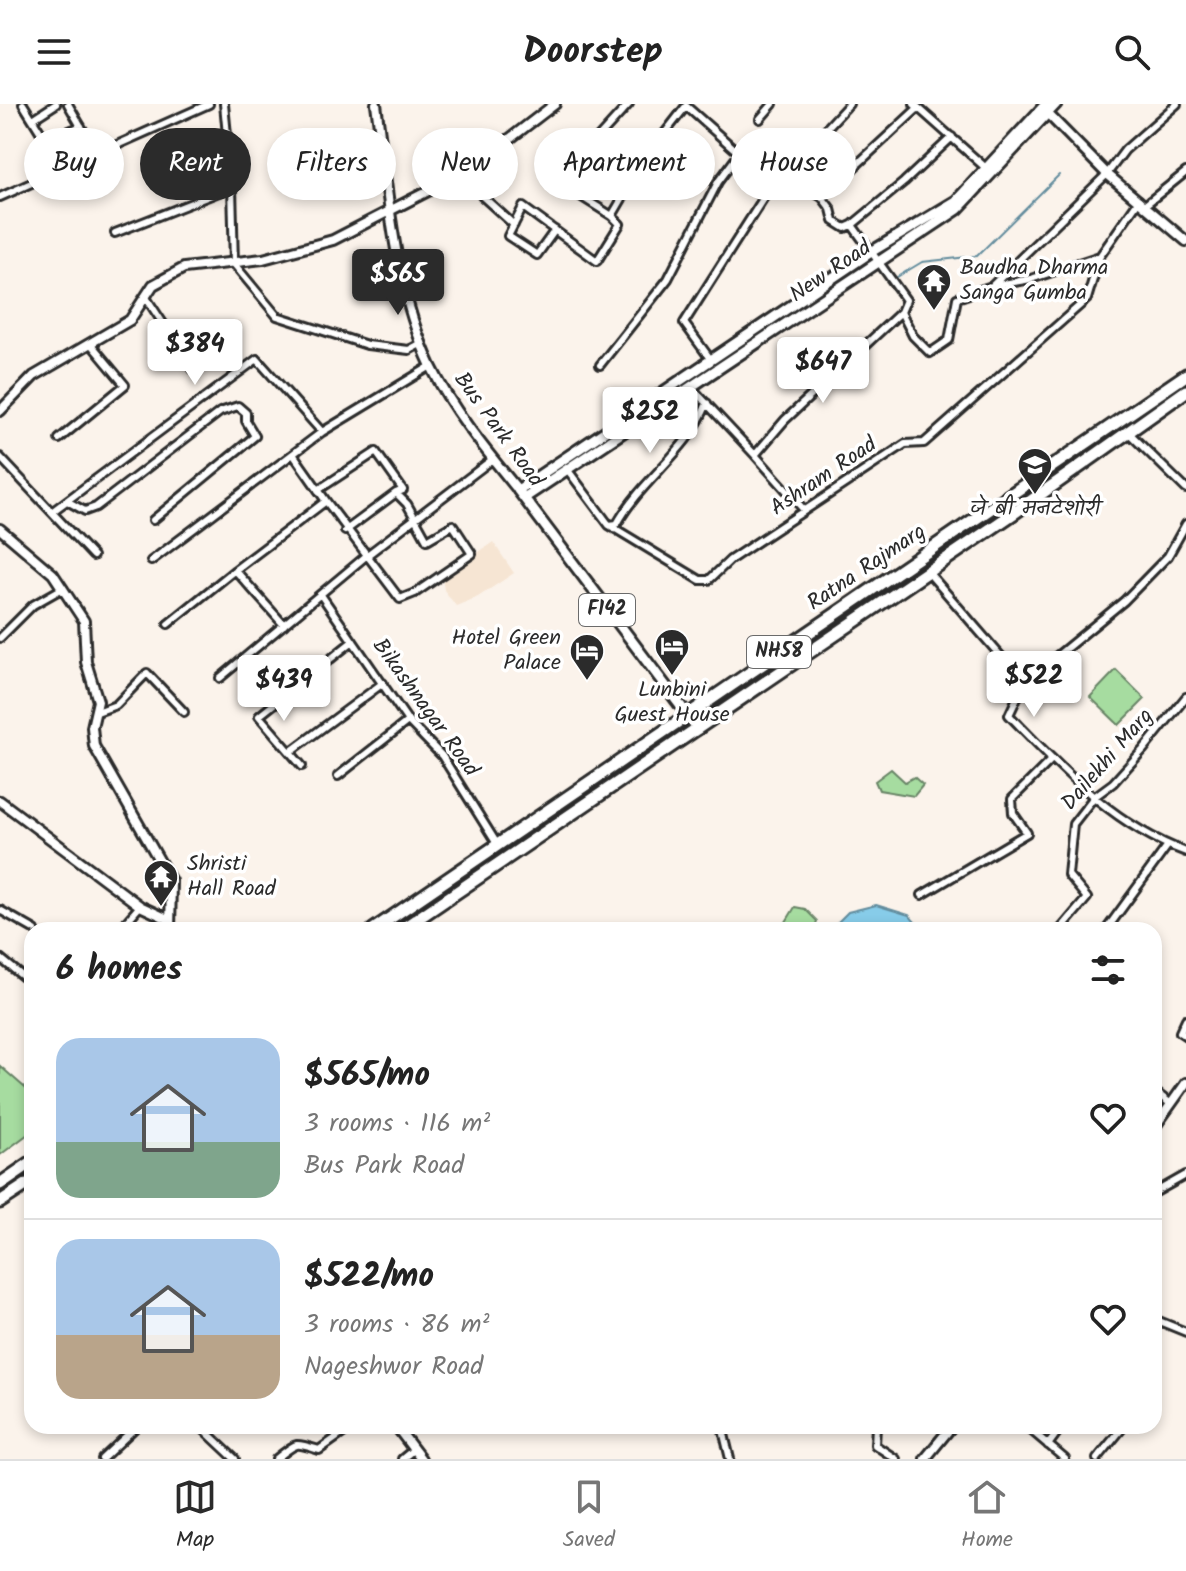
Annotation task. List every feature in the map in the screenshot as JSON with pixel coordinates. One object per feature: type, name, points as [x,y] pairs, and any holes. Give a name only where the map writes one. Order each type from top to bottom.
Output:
[{"type":"highway","name":"Ratna Rajmarg","points":[[385,922],[1186,375]]},
{"type":"highway","name":"Ratna Rajmarg","points":[[413,922],[1186,391]]},
{"type":"highway","points":[[454,875],[464,887]]},
{"type":"highway","points":[[0,1184],[24,1168]]},
{"type":"highway","points":[[0,1202],[24,1186]]},
{"type":"main road","points":[[521,494],[871,252],[956,201],[990,171],[1045,108]]},
{"type":"main road","name":"New Road","points":[[521,494],[567,469],[958,209],[990,171]]},
{"type":"main road","name":"Bus Park Road","points":[[521,494],[698,729]]},
{"type":"street","points":[[23,104],[46,141],[81,126],[68,104]]},
{"type":"street","points":[[33,119],[56,104]]},
{"type":"street","points":[[124,144],[209,104]]},
{"type":"street","points":[[224,104],[226,128]]},
{"type":"street","name":"Bus Park Road","points":[[376,104],[388,213],[422,343],[431,366],[493,459],[521,494]]},
{"type":"street","points":[[0,411],[34,376],[130,320],[153,285],[184,268],[234,264],[333,240],[469,170],[555,104]]},
{"type":"street","points":[[555,230],[537,255],[508,236],[523,207],[555,230],[597,261],[620,224],[566,187],[598,138],[629,104]]},
{"type":"street","points":[[760,119],[773,104]]},
{"type":"street","points":[[826,128],[849,104]]},
{"type":"street","points":[[992,286],[1107,174],[1125,150],[1177,104]]},
{"type":"street","points":[[612,216],[647,156],[686,106],[731,146]]},
{"type":"street","points":[[856,164],[916,106],[990,171]]},
{"type":"street","points":[[1045,108],[1107,174],[1186,241]]},
{"type":"street","points":[[824,200],[834,221],[845,228],[852,225],[952,137]]},
{"type":"street","points":[[600,365],[668,279],[718,182],[731,164]]},
{"type":"street","name":"Ashram Road","points":[[567,469],[609,525],[700,580],[709,580],[730,560],[905,444],[924,443],[1087,299],[1100,256],[1142,202],[1186,172]]},
{"type":"street","points":[[0,197],[24,187]]},
{"type":"street","points":[[115,233],[199,200]]},
{"type":"street","points":[[232,200],[234,264],[277,316],[367,345],[409,350],[422,343]]},
{"type":"street","points":[[486,200],[514,225]]},
{"type":"street","points":[[711,360],[684,323],[765,200]]},
{"type":"street","points":[[755,455],[785,420],[901,312],[906,300],[852,225]]},
{"type":"street","points":[[901,312],[913,336],[930,353],[949,340],[957,298],[992,286],[1031,279],[1100,256]]},
{"type":"street","points":[[145,296],[193,369]]},
{"type":"street","points":[[59,439],[125,385],[90,343]]},
{"type":"street","points":[[53,511],[257,359],[322,432]]},
{"type":"street","points":[[151,561],[322,432],[431,366]]},
{"type":"street","points":[[691,387],[804,510]]},
{"type":"street","points":[[609,525],[617,524],[637,493],[689,436],[707,403]]},
{"type":"street","points":[[67,501],[85,511],[96,507],[220,412],[238,406],[246,413],[246,421],[255,436],[153,520]]},
{"type":"street","points":[[1129,433],[1186,489]]},
{"type":"street","points":[[318,490],[376,452],[403,490],[345,531]]},
{"type":"street","points":[[293,454],[345,531],[400,599],[415,593],[472,554],[453,525],[427,540],[413,520],[407,504],[396,493]]},
{"type":"street","points":[[0,457],[93,556]]},
{"type":"street","points":[[220,678],[366,556],[493,459]]},
{"type":"street","points":[[168,624],[326,501]]},
{"type":"street","points":[[1186,524],[1168,556],[1124,601],[1024,683],[1009,715],[1052,759],[1118,816],[1186,852]]},
{"type":"street","points":[[0,529],[53,574],[84,621],[86,662],[98,701],[92,727],[94,746],[171,881],[170,922]]},
{"type":"street","points":[[235,570],[284,625]]},
{"type":"street","points":[[928,571],[1024,683]]},
{"type":"street","points":[[0,638],[33,605],[63,588]]},
{"type":"street","name":"Bikashnagar Road","points":[[321,595],[408,721],[442,756],[497,844]]},
{"type":"street","points":[[302,766],[259,716],[353,641]]},
{"type":"street","points":[[97,712],[116,705],[147,673],[184,712]]},
{"type":"street","points":[[290,752],[383,683]]},
{"type":"street","name":"Dailekhi Marg","points":[[1067,922],[1087,898],[1068,875],[1073,824],[1094,797],[1113,783],[1186,697]]},
{"type":"street","points":[[338,776],[408,721]]},
{"type":"street","points":[[922,895],[1027,833],[1013,813],[1012,799],[1052,759]]},
{"type":"street","points":[[0,801],[165,922]]},
{"type":"street","points":[[1112,922],[1168,845]]},
{"type":"street","points":[[126,922],[140,906]]},
{"type":"street","points":[[0,910],[24,924]]},
{"type":"street","points":[[0,958],[24,978]]},
{"type":"street","points":[[1186,1019],[1180,1032],[1186,1036]]},
{"type":"street","points":[[1162,1117],[1186,1083]]},
{"type":"street","points":[[1162,1097],[1171,1104]]},
{"type":"street","points":[[1162,1188],[1186,1175]]},
{"type":"street","points":[[1162,1322],[1186,1332]]},
{"type":"street","points":[[102,1459],[129,1434]]},
{"type":"street","points":[[208,1434],[235,1459]]},
{"type":"street","points":[[276,1459],[293,1445],[302,1442],[319,1450],[342,1434]]},
{"type":"street","points":[[402,1434],[421,1459]]},
{"type":"street","points":[[724,1434],[730,1459]]},
{"type":"street","points":[[876,1434],[875,1445],[896,1459]]},
{"type":"street","points":[[925,1459],[945,1434]]},
{"type":"street","points":[[1035,1434],[1065,1459]]},
{"type":"street","points":[[1048,1445],[1056,1434]]},
{"type":"street","points":[[1097,1459],[1117,1434]]},
{"type":"street","points":[[402,1459],[413,1450]]},
{"type":"shaded area","points":[[493,542],[514,573],[478,597],[456,606],[444,590],[442,578]]},
{"type":"green space","points":[[1116,670],[1145,699],[1119,725],[1090,697]]},
{"type":"green space","points":[[891,769],[905,782],[914,777],[923,785],[914,796],[879,790],[875,781]]},
{"type":"green space","points":[[795,907],[805,909],[817,921],[817,922],[786,922]]},
{"type":"green space","points":[[0,1066],[24,1087],[24,1137],[0,1155]]},
{"type":"water","points":[[876,905],[909,915],[915,922],[838,922],[848,912]]},
{"type":"waterway","points":[[897,277],[922,262],[977,256],[1059,175]]},
{"type":"place","name":"Baudha Dharma Sanga Gumba","points":[[934,312]]},
{"type":"place","name":"जे बी मनटेशोरी","points":[[1035,496]]},
{"type":"place","name":"Lunbini Guest House","points":[[672,677]]},
{"type":"place","name":"Hotel Green Palace","points":[[587,682]]},
{"type":"place","name":"Shristi Hall Road","points":[[161,908]]}]
